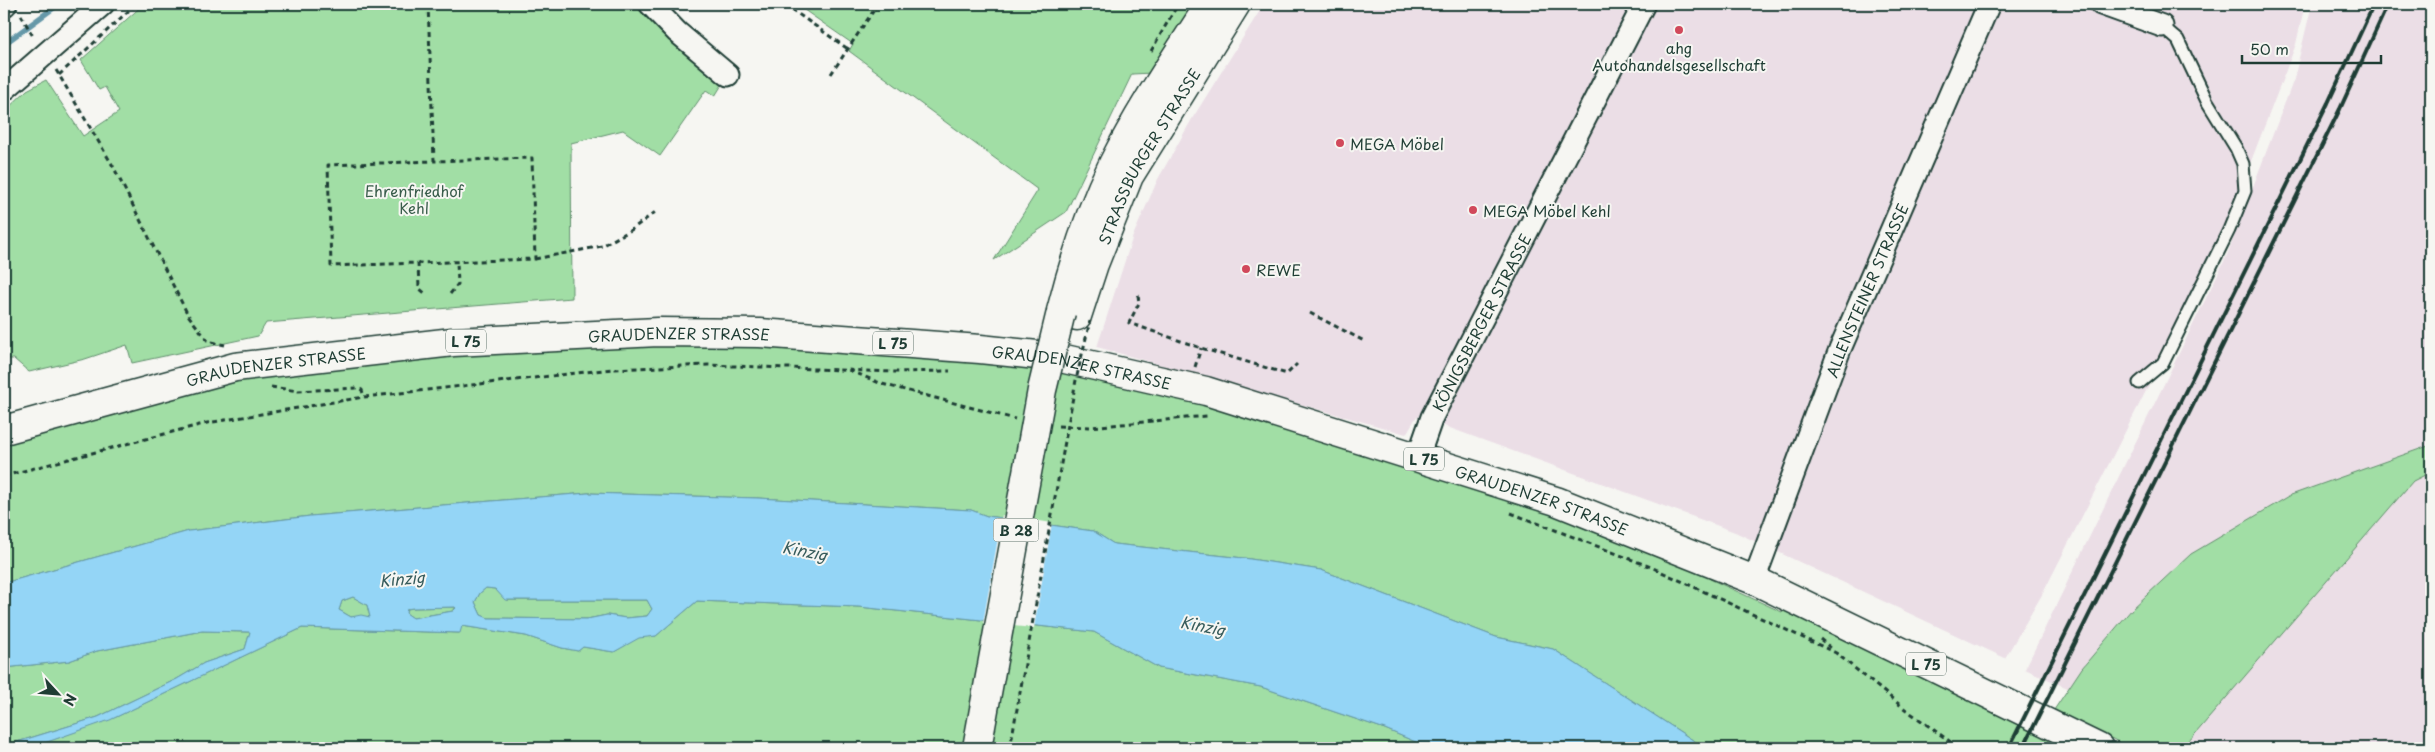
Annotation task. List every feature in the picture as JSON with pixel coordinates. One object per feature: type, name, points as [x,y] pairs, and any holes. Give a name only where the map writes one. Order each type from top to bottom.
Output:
[{"type":"main road","name":"STRASSBURGER STRASSE","points":[[1076,316],[1072,269],[1090,216],[1113,163],[1150,98],[1210,4]]},
{"type":"main road","name":"STRASSBURGER STRASSE","points":[[1076,316],[1100,248],[1129,176],[1236,4]]},
{"type":"main road","name":"B 28","points":[[977,748],[1040,400],[1076,316]]},
{"type":"main road","name":"B 28","points":[[994,748],[1058,394],[1076,316]]},
{"type":"main road","name":"GRAUDENZER STRASSE","points":[[4,430],[235,367],[453,342],[658,332],[760,333],[980,348],[1056,357],[1206,391],[1556,502],[1754,580],[2099,748]]},
{"type":"street","points":[[4,90],[103,4]]},
{"type":"street","points":[[650,4],[677,32],[728,75]]},
{"type":"street","name":"KÖNIGSBERGER STRASSE","points":[[1418,457],[1432,416],[1444,391],[1644,4]]},
{"type":"street","name":"ALLENSTEINER STRASSE","points":[[1754,580],[1840,349],[1989,4]]},
{"type":"street","points":[[2101,4],[2162,26]]},
{"type":"lane","points":[[2139,383],[2163,364],[2229,230],[2245,191],[2243,164],[2236,148],[2207,101],[2178,40],[2162,26]]},
{"type":"path","points":[[136,4],[59,75],[113,166],[188,315],[208,341],[230,346],[235,367]]},
{"type":"path","points":[[428,4],[434,161]]},
{"type":"path","points":[[784,4],[848,49]]},
{"type":"path","points":[[831,74],[878,4]]},
{"type":"path","points":[[10,8],[36,40]]},
{"type":"path","points":[[535,260],[532,158],[328,165],[331,266],[535,260],[602,246],[631,230],[658,210]]},
{"type":"path","points":[[450,294],[458,284],[457,262]]},
{"type":"path","points":[[418,264],[419,288],[427,295]]},
{"type":"path","points":[[1138,295],[1139,303],[1129,323],[1201,348],[1287,374],[1297,364]]},
{"type":"path","points":[[1310,313],[1366,342]]},
{"type":"path","points":[[1010,748],[1076,380],[1076,316]]},
{"type":"path","points":[[4,476],[207,423],[364,397],[613,369],[708,365],[894,372]]},
{"type":"path","points":[[263,386],[298,392],[358,388],[362,390],[364,397]]},
{"type":"path","points":[[1207,416],[1217,418]]},
{"type":"path","points":[[1504,510],[1651,567],[1836,653],[1905,709],[1959,748]]},
{"type":"shaded area","points":[[1264,4],[2305,4],[2296,44],[2238,195],[2148,387],[2043,593],[2005,658],[1735,532],[1417,416],[1406,434],[1097,347],[1133,236],[1158,179],[1192,119]]},
{"type":"shaded area","points":[[2312,4],[2431,4],[2431,748],[2183,748],[2340,565],[2092,699],[2025,669],[2227,255],[2294,79]]},
{"type":"green space","name":"Ehrenfriedhof Kehl","points":[[144,4],[662,4],[728,75],[715,96],[706,90],[660,156],[623,130],[571,143],[572,298],[266,323],[258,336],[132,363],[127,345],[85,359],[29,372],[14,359],[4,359],[4,112],[27,90],[46,80],[83,136],[119,112],[105,87],[99,90],[81,60]]},
{"type":"green space","points":[[1193,4],[1152,73],[1132,74],[1066,212],[994,260],[1038,190],[849,51],[853,44],[797,5]]},
{"type":"green space","points":[[709,344],[1008,360],[1201,401],[1481,485],[1708,570],[1710,579],[1782,612],[1787,605],[2076,748],[1705,748],[1553,649],[1496,637],[1321,570],[1244,558],[1114,544],[1093,531],[987,516],[971,510],[758,498],[588,493],[310,516],[189,531],[4,583],[4,443],[115,410],[249,379],[341,365],[539,349]]},
{"type":"green space","points":[[2431,445],[2431,472],[2413,481],[2183,748],[2131,748],[2054,710],[2082,668],[2132,609],[2191,554],[2291,495]]},
{"type":"green space","points":[[486,588],[495,589],[506,600],[647,600],[652,609],[647,616],[626,618],[607,615],[587,619],[488,618],[481,615],[475,602],[480,593]]},
{"type":"green space","points":[[353,597],[367,605],[370,617],[351,617],[339,610],[342,601]]},
{"type":"green space","points":[[697,601],[859,607],[1094,632],[1159,668],[1261,687],[1385,729],[1430,748],[30,748],[116,717],[302,628],[459,633],[462,626],[526,636],[562,648],[578,651],[583,647],[614,652],[639,637],[656,636]]},
{"type":"green space","points":[[456,607],[453,611],[413,618],[406,613],[407,609],[413,608]]},
{"type":"green space","points":[[202,631],[250,632],[245,649],[204,663],[177,679],[98,717],[4,746],[4,668],[69,661],[97,651]]},
{"type":"water","name":"Kinzig","points":[[588,493],[758,498],[971,510],[987,516],[1093,531],[1114,544],[1244,558],[1321,570],[1496,637],[1553,649],[1705,748],[1430,748],[1385,729],[1261,687],[1159,668],[1094,632],[859,607],[697,601],[656,636],[639,638],[614,652],[583,647],[578,651],[562,648],[526,636],[462,626],[460,633],[302,628],[110,720],[30,748],[4,748],[4,746],[98,717],[177,679],[204,663],[245,649],[250,632],[202,631],[97,651],[69,661],[4,668],[4,583],[189,531],[310,516]],"holes":[[[486,588],[495,589],[505,600],[647,600],[652,609],[647,616],[626,618],[607,615],[587,619],[488,618],[481,615],[475,602],[480,593]],[[353,597],[367,605],[370,617],[361,615],[351,617],[339,610],[342,601]],[[455,607],[456,608],[453,611],[413,618],[406,613],[407,609]]]},
{"type":"pier","points":[[1002,515],[1052,523],[1034,628],[983,623]]},
{"type":"waterway","points":[[4,44],[59,4]]},
{"type":"railway","points":[[2009,748],[2328,103],[2374,4]]},
{"type":"railway","points":[[2023,748],[2340,109],[2388,4]]},
{"type":"place","name":"ahg Autohandelsgesellschaft","points":[[1679,30]]},
{"type":"place","name":"MEGA Möbel","points":[[1340,143]]},
{"type":"place","name":"MEGA Möbel Kehl","points":[[1473,210]]},
{"type":"place","name":"REWE","points":[[1246,269]]}]
